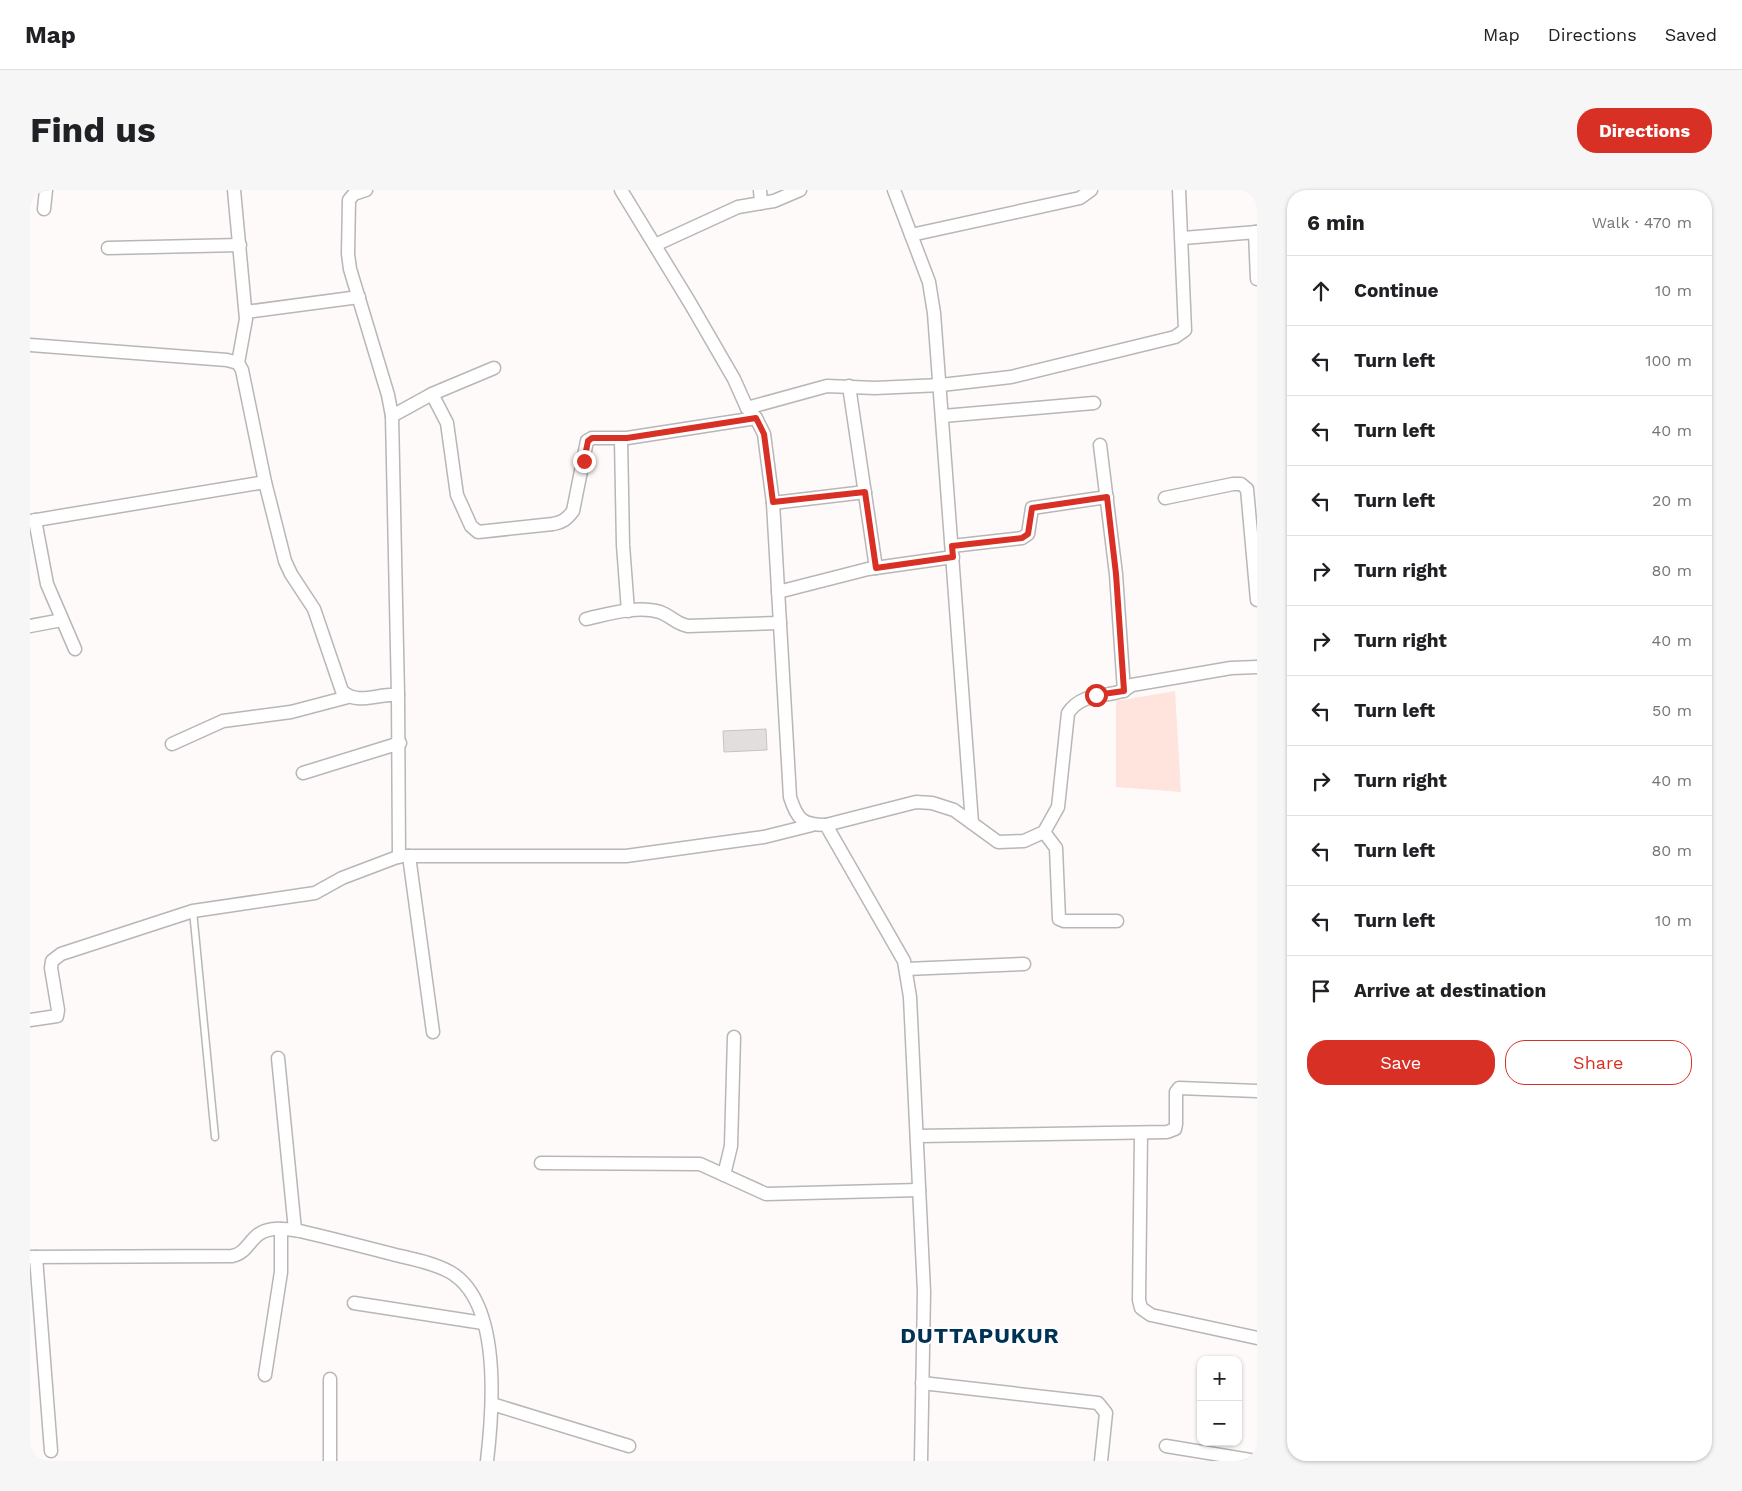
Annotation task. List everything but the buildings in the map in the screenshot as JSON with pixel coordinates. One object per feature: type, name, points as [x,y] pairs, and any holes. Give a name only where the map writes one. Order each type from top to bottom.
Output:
[{"type":"street","points":[[44,209],[46,190]]},
{"type":"street","points":[[234,190],[246,312],[238,363],[242,370],[265,482],[285,560],[290,574],[314,609],[342,690],[348,696],[356,699],[398,696]]},
{"type":"street","points":[[366,190],[354,194],[349,200],[348,254],[388,395],[392,416],[398,696],[404,856],[433,1032]]},
{"type":"street","points":[[621,190],[734,379],[747,408],[756,418],[764,434],[773,502],[790,797],[795,813],[802,820],[812,825]]},
{"type":"street","points":[[655,245],[761,196],[774,201],[800,190]]},
{"type":"street","points":[[894,190],[928,282],[934,313],[941,385],[972,823]]},
{"type":"street","points":[[911,235],[1080,198],[1090,190]]},
{"type":"street","points":[[747,408],[815,388],[941,385],[1042,372],[1182,334],[1185,330],[1183,238],[1179,190]]},
{"type":"street","points":[[1183,238],[1256,232],[1257,279]]},
{"type":"street","points":[[108,248],[240,245]]},
{"type":"street","points":[[246,312],[359,297]]},
{"type":"street","points":[[30,345],[227,360],[238,363]]},
{"type":"street","points":[[392,416],[432,394],[494,368]]},
{"type":"street","points":[[849,386],[876,568]]},
{"type":"street","points":[[432,394],[447,423],[457,495],[471,526],[478,532],[562,522],[573,511],[588,441],[592,438],[621,439],[756,418]]},
{"type":"street","points":[[943,416],[1094,403]]},
{"type":"street","points":[[621,439],[622,545],[628,610]]},
{"type":"street","points":[[1100,444],[1116,574],[1124,691]]},
{"type":"street","points":[[1165,498],[1257,481]]},
{"type":"street","points":[[75,649],[47,584],[32,520],[265,482]]},
{"type":"street","points":[[1242,484],[1247,489],[1254,537],[1257,600]]},
{"type":"street","points":[[773,502],[865,492]]},
{"type":"street","points":[[778,592],[876,568],[1022,538],[1028,534],[1032,508],[1107,497]]},
{"type":"street","points":[[586,619],[628,610],[660,612],[676,623],[688,626],[780,623]]},
{"type":"street","points":[[30,626],[62,620]]},
{"type":"street","points":[[30,1020],[57,1016],[58,1010],[51,968],[52,961],[61,954],[193,911],[315,893],[342,878],[404,856],[626,856],[764,837],[812,825],[826,825],[916,802],[945,806],[998,842],[1024,841],[1044,832],[1058,807],[1068,713],[1074,703],[1096,695],[1124,691],[1132,684],[1231,668],[1257,667]]},
{"type":"street","points":[[172,744],[223,721],[292,712],[348,696]]},
{"type":"street","points":[[303,773],[400,743]]},
{"type":"street","points":[[826,825],[904,961],[906,969],[910,997],[924,1292],[921,1461]]},
{"type":"street","points":[[1044,832],[1056,848],[1060,919],[1064,921],[1117,921]]},
{"type":"street","points":[[906,969],[1024,964]]},
{"type":"street","points":[[724,1175],[731,1146],[734,1036]]},
{"type":"street","points":[[278,1058],[295,1230]]},
{"type":"street","points":[[917,1136],[1167,1132],[1175,1128],[1176,1092],[1179,1088],[1257,1091]]},
{"type":"street","points":[[1141,1133],[1139,1300],[1141,1308],[1151,1315],[1257,1338]]},
{"type":"street","points":[[541,1163],[688,1162],[700,1164],[766,1194],[919,1190]]},
{"type":"street","points":[[265,1375],[281,1272],[281,1229]]},
{"type":"street","points":[[51,1452],[33,1257],[232,1256],[243,1252],[258,1234],[266,1230],[281,1229],[295,1230],[425,1262],[450,1272],[463,1284],[474,1300],[490,1347],[492,1404],[487,1461]]},
{"type":"street","points":[[354,1303],[483,1323]]},
{"type":"street","points":[[330,1379],[330,1461]]},
{"type":"street","points":[[922,1383],[1098,1403],[1106,1413],[1101,1461]]},
{"type":"street","points":[[492,1404],[565,1424],[629,1446]]},
{"type":"street","points":[[1166,1446],[1257,1461]]},
{"type":"lane","points":[[193,911],[214,1137]]},
{"type":"shaded area","points":[[1175,691],[1181,792],[1116,787],[1116,701]]},
{"type":"district","name":"DUTTAPUKUR","points":[[980,1335]]},
{"type":"route","points":[[584,461],[588,441],[592,438],[621,439],[756,418],[764,434],[773,502],[865,492],[876,568],[953,557],[952,546],[1026,537],[1032,508],[1107,497],[1116,574],[1124,691],[1096,695]]}]
